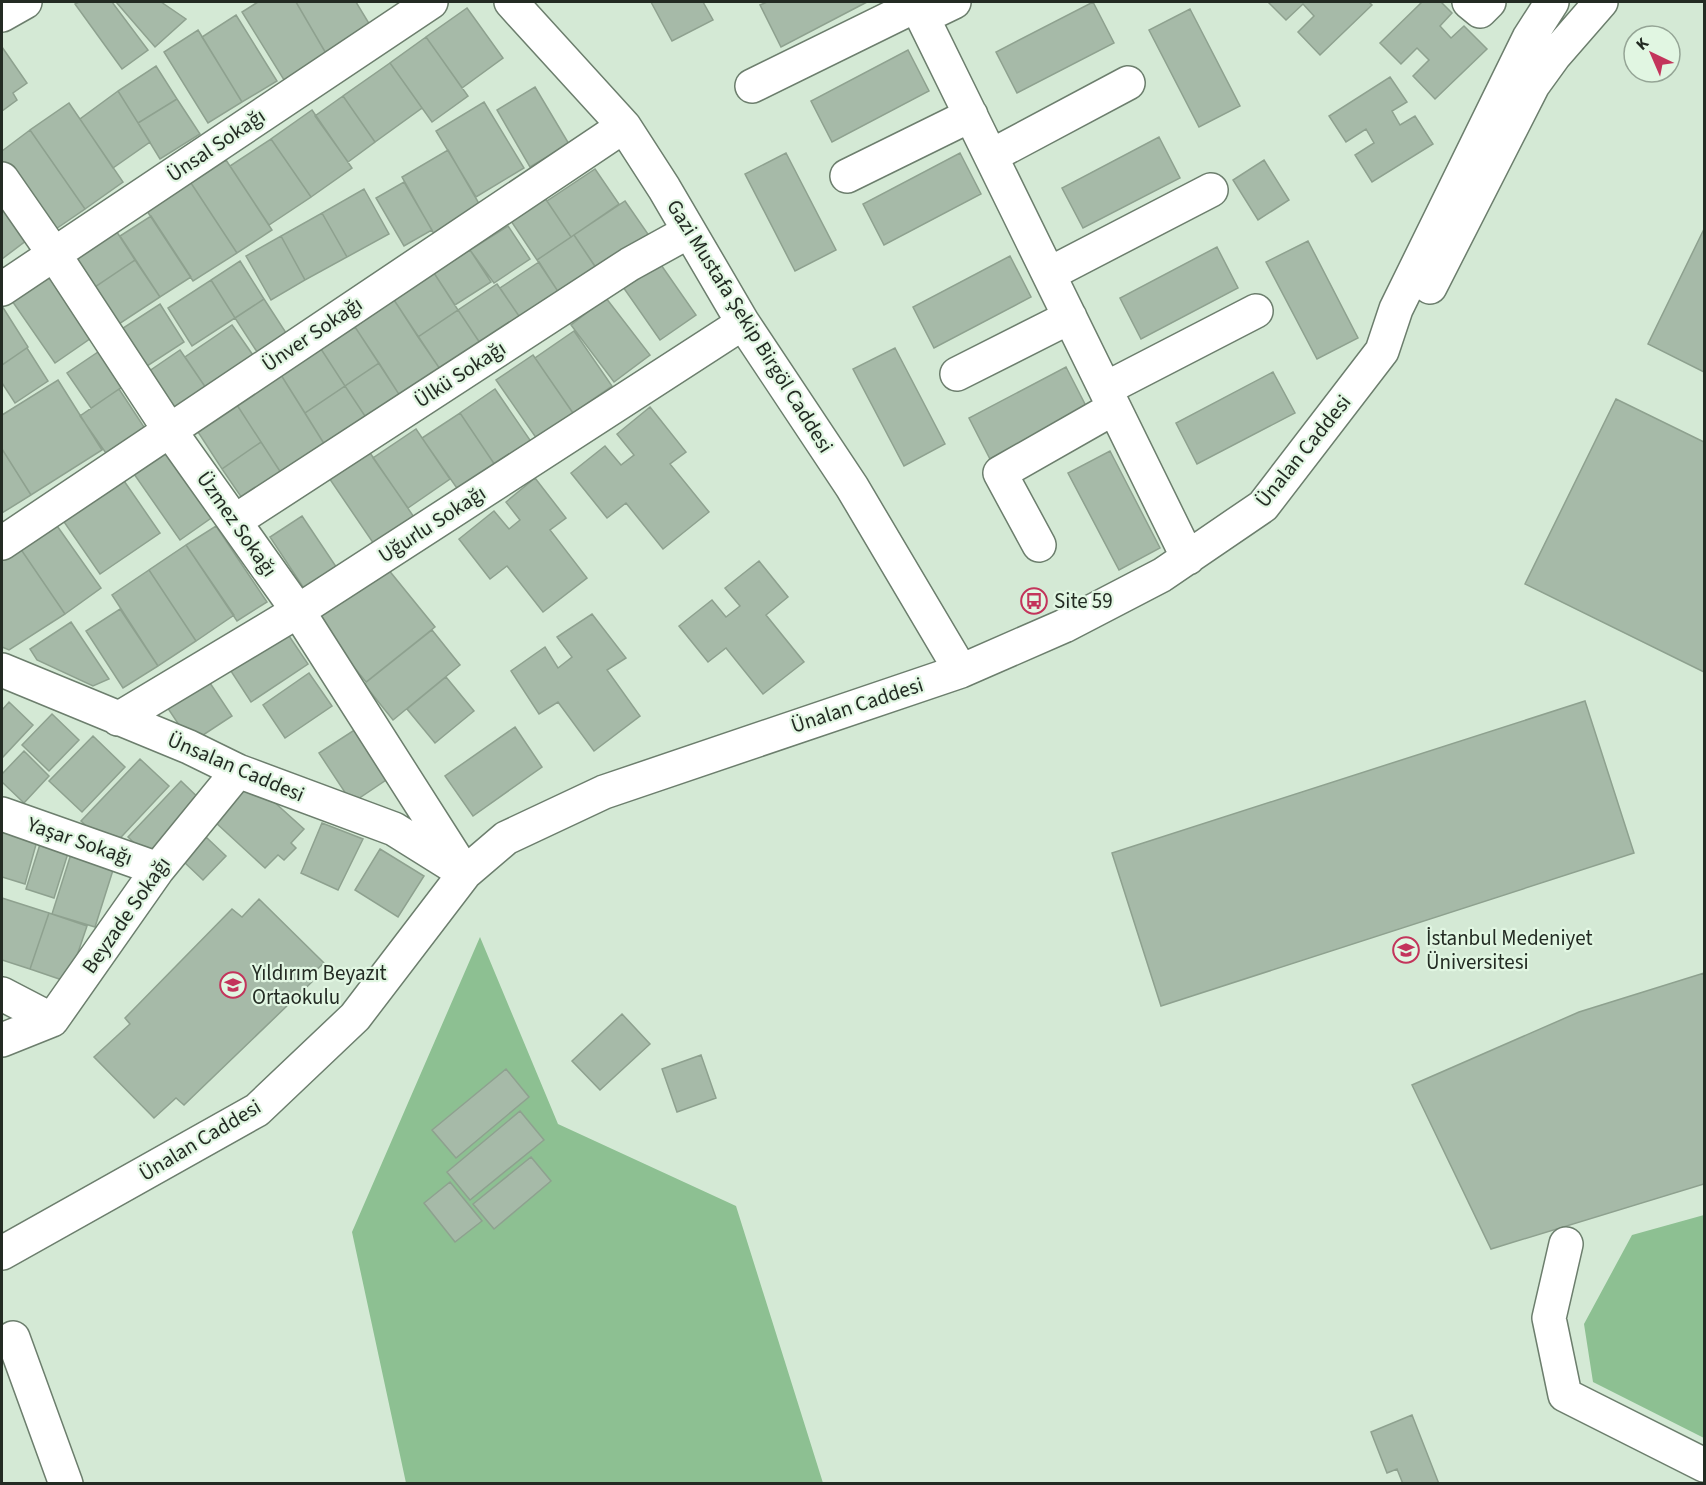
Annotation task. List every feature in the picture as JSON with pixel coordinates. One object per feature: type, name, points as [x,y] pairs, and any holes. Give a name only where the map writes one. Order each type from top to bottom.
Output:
[{"type":"street","points":[[2,15],[25,2]]},
{"type":"street","name":"Ünsal Sokağı","points":[[2,289],[431,2]]},
{"type":"street","name":"Gazi Mustafa Şekip Birgöl Caddesi","points":[[511,2],[624,126],[664,188],[743,324],[852,487],[961,671]]},
{"type":"street","points":[[752,86],[918,8],[954,2]]},
{"type":"street","points":[[1469,2],[1480,11],[1489,2]]},
{"type":"street","name":"Ünalan Caddesi","points":[[2,1253],[257,1110],[356,1017],[465,873],[506,838],[604,792],[961,671],[1064,626],[1162,575],[1263,506],[1382,351],[1396,309],[1529,38],[1552,2]]},
{"type":"street","points":[[1382,351],[1409,321],[1430,288],[1461,231],[1533,85],[1600,2]]},
{"type":"street","points":[[918,8],[1188,558]]},
{"type":"street","points":[[991,156],[1128,83]]},
{"type":"street","points":[[847,176],[971,115]]},
{"type":"street","name":"Ünver Sokağı","points":[[2,543],[624,126]]},
{"type":"street","name":"Üzmez Sokağı","points":[[2,179],[170,431],[298,611],[465,873]]},
{"type":"street","points":[[1049,274],[1211,190]]},
{"type":"street","name":"Ülkü Sokağı","points":[[235,521],[630,264],[688,232]]},
{"type":"street","points":[[1039,545],[1000,473],[1110,398],[1256,311]]},
{"type":"street","points":[[957,374],[1070,317]]},
{"type":"street","name":"Uğurlu Sokağı","points":[[118,719],[298,611],[743,324]]},
{"type":"street","name":"Ünsalan Caddesi","points":[[2,670],[189,747],[238,771],[394,829],[465,873]]},
{"type":"street","name":"Beyzade Sokağı","points":[[52,1020],[158,869],[238,771]]},
{"type":"street","name":"Yaşar Sokağı","points":[[2,814],[158,869]]},
{"type":"street","points":[[2,994],[52,1020]]},
{"type":"street","points":[[2,1040],[52,1020]]},
{"type":"street","points":[[1566,1244],[1549,1318],[1565,1395],[1704,1465]]},
{"type":"street","points":[[13,1338],[66,1484]]},
{"type":"green space","points":[[480,937],[558,1124],[736,1206],[823,1483],[406,1483],[352,1232]]},
{"type":"green space","points":[[1704,1215],[1704,1438],[1593,1382],[1584,1324],[1632,1235]]},
{"type":"building","points":[[112,2],[148,50],[122,69],[75,4]]},
{"type":"building","points":[[116,2],[161,2],[186,19],[155,47]]},
{"type":"building","points":[[258,2],[296,2],[331,62],[289,88],[242,12]]},
{"type":"building","points":[[296,2],[356,2],[376,35],[331,62]]},
{"type":"building","points":[[651,2],[703,2],[713,20],[672,41]]},
{"type":"building","points":[[767,2],[867,2],[781,47],[760,5]]},
{"type":"building","points":[[1093,2],[1114,43],[1017,93],[996,52]]},
{"type":"building","points":[[1268,2],[1369,2],[1372,5],[1320,55],[1298,32],[1314,16],[1303,4],[1286,20]]},
{"type":"building","points":[[1422,2],[1441,2],[1452,13],[1440,26],[1451,38],[1464,26],[1487,49],[1435,99],[1413,76],[1429,60],[1417,48],[1401,64],[1380,43]]},
{"type":"building","points":[[467,8],[503,58],[462,88],[426,37]]},
{"type":"building","points":[[1190,9],[1240,106],[1199,127],[1149,30]]},
{"type":"building","points":[[236,15],[277,81],[242,102],[202,37]]},
{"type":"building","points":[[198,30],[242,102],[208,123],[164,52]]},
{"type":"building","points":[[426,37],[468,96],[432,122],[390,63]]},
{"type":"building","points":[[2,47],[27,83],[13,93],[17,100],[2,111]]},
{"type":"building","points":[[908,50],[929,91],[832,142],[811,101]]},
{"type":"building","points":[[390,63],[422,108],[375,142],[343,96]]},
{"type":"building","points":[[156,66],[177,99],[138,123],[118,91]]},
{"type":"building","points":[[1390,77],[1407,102],[1392,111],[1400,125],[1415,116],[1433,144],[1372,182],[1355,155],[1374,143],[1366,129],[1346,142],[1329,116]]},
{"type":"building","points":[[535,87],[569,144],[530,167],[497,110]]},
{"type":"building","points":[[118,91],[150,142],[113,168],[80,119]]},
{"type":"building","points":[[343,96],[375,142],[348,162],[315,116]]},
{"type":"building","points":[[177,99],[200,134],[160,159],[138,123]]},
{"type":"building","points":[[484,102],[524,168],[476,197],[436,131]]},
{"type":"building","points":[[69,103],[123,182],[85,209],[30,130]]},
{"type":"building","points":[[312,110],[352,168],[311,197],[271,139]]},
{"type":"building","points":[[30,130],[85,209],[47,235],[2,168],[2,151]]},
{"type":"building","points":[[1159,137],[1180,178],[1083,228],[1062,188]]},
{"type":"building","points":[[271,139],[311,197],[269,225],[230,166]]},
{"type":"building","points":[[448,150],[481,207],[434,234],[402,177]]},
{"type":"building","points":[[786,153],[836,250],[795,271],[745,174]]},
{"type":"building","points":[[960,153],[981,194],[884,245],[863,204]]},
{"type":"building","points":[[226,160],[272,230],[237,253],[191,183]]},
{"type":"building","points":[[1264,160],[1289,200],[1258,220],[1233,180]]},
{"type":"building","points":[[595,169],[619,204],[571,237],[547,201]]},
{"type":"building","points":[[189,180],[237,253],[193,281],[145,208]]},
{"type":"building","points":[[404,182],[432,230],[404,246],[376,198]]},
{"type":"building","points":[[364,189],[389,234],[347,257],[322,213]]},
{"type":"building","points":[[545,198],[571,237],[537,260],[511,221]]},
{"type":"building","points":[[625,201],[650,237],[599,272],[574,235]]},
{"type":"building","points":[[2,206],[27,240],[2,259]]},
{"type":"building","points":[[322,213],[347,257],[305,280],[281,236]]},
{"type":"building","points":[[151,216],[191,277],[160,297],[120,236]]},
{"type":"building","points":[[113,226],[135,260],[95,287],[73,254]]},
{"type":"building","points":[[508,226],[530,259],[494,283],[470,250]]},
{"type":"building","points":[[1704,229],[1704,372],[1648,344]]},
{"type":"building","points":[[574,235],[598,271],[561,296],[537,260]]},
{"type":"building","points":[[281,236],[305,280],[271,300],[246,256]]},
{"type":"building","points":[[1308,241],[1358,338],[1317,359],[1266,262]]},
{"type":"building","points":[[1217,247],[1238,288],[1141,339],[1120,298]]},
{"type":"building","points":[[470,250],[491,282],[455,305],[434,273]]},
{"type":"building","points":[[1010,256],[1031,297],[934,348],[913,307]]},
{"type":"building","points":[[135,260],[160,297],[119,324],[95,287]]},
{"type":"building","points":[[240,261],[264,299],[235,318],[211,280]]},
{"type":"building","points":[[539,262],[559,293],[521,319],[500,288]]},
{"type":"building","points":[[659,262],[696,315],[660,340],[623,287]]},
{"type":"building","points":[[50,271],[94,336],[55,363],[10,298]]},
{"type":"building","points":[[434,273],[458,310],[418,337],[394,300]]},
{"type":"building","points":[[211,280],[235,318],[192,346],[168,308]]},
{"type":"building","points":[[497,284],[521,319],[482,346],[458,310]]},
{"type":"building","points":[[606,298],[650,355],[614,382],[571,325]]},
{"type":"building","points":[[264,299],[290,339],[261,358],[235,318]]},
{"type":"building","points":[[394,300],[442,372],[402,399],[355,327]]},
{"type":"building","points":[[160,304],[184,342],[141,370],[117,332]]},
{"type":"building","points":[[2,306],[28,347],[2,365]]},
{"type":"building","points":[[458,310],[482,346],[442,372],[418,337]]},
{"type":"building","points":[[232,325],[255,358],[208,391],[185,357]]},
{"type":"building","points":[[355,327],[379,363],[345,386],[321,349]]},
{"type":"building","points":[[574,331],[612,386],[573,413],[535,358]]},
{"type":"building","points":[[27,348],[48,381],[15,403],[2,383],[2,365]]},
{"type":"building","points":[[895,348],[945,444],[904,466],[853,369]]},
{"type":"building","points":[[321,349],[345,386],[305,413],[281,375]]},
{"type":"building","points":[[101,350],[125,385],[91,408],[67,373]]},
{"type":"building","points":[[180,350],[208,391],[170,417],[142,376]]},
{"type":"building","points":[[533,355],[575,416],[539,442],[496,380]]},
{"type":"building","points":[[379,363],[402,399],[369,422],[345,386]]},
{"type":"building","points":[[1066,367],[1087,408],[990,459],[969,418]]},
{"type":"building","points":[[1273,372],[1295,413],[1197,464],[1176,423]]},
{"type":"building","points":[[281,375],[328,450],[285,479],[237,405]]},
{"type":"building","points":[[58,380],[102,450],[31,495],[2,449],[2,415]]},
{"type":"building","points":[[345,386],[369,422],[328,450],[305,413]]},
{"type":"building","points":[[119,389],[146,430],[108,456],[80,416]]},
{"type":"building","points":[[495,389],[532,443],[497,468],[460,413]]},
{"type":"building","points":[[1616,399],[1704,442],[1704,672],[1525,584]]},
{"type":"building","points":[[237,405],[261,442],[222,469],[198,432]]},
{"type":"building","points":[[650,407],[686,452],[670,464],[709,512],[663,549],[626,503],[607,518],[571,473],[605,446],[621,465],[634,455],[617,434]]},
{"type":"building","points":[[460,413],[497,468],[461,494],[422,438]]},
{"type":"building","points":[[416,429],[450,479],[408,508],[373,458]]},
{"type":"building","points":[[261,442],[285,479],[246,504],[222,469]]},
{"type":"building","points":[[366,447],[418,523],[378,550],[327,475]]},
{"type":"building","points":[[2,449],[31,495],[2,513]]},
{"type":"building","points":[[168,450],[214,516],[180,540],[134,474]]},
{"type":"building","points":[[1110,451],[1160,548],[1119,570],[1068,473]]},
{"type":"building","points":[[122,478],[160,533],[100,574],[62,519]]},
{"type":"building","points":[[535,478],[566,518],[550,530],[587,578],[543,612],[507,566],[490,579],[459,539],[494,511],[509,529],[520,520],[506,502]]},
{"type":"building","points":[[302,516],[341,574],[309,596],[270,537]]},
{"type":"building","points":[[55,523],[101,588],[65,614],[20,548]]},
{"type":"building","points":[[216,526],[267,602],[237,621],[186,545]]},
{"type":"building","points":[[186,545],[234,615],[196,641],[149,570]]},
{"type":"building","points":[[20,548],[65,614],[9,650],[2,647],[2,559]]},
{"type":"building","points":[[759,561],[788,597],[766,615],[804,662],[763,694],[726,648],[708,662],[679,626],[712,600],[726,617],[740,606],[725,588]]},
{"type":"building","points":[[383,563],[435,627],[366,682],[314,618]]},
{"type":"building","points":[[149,570],[196,641],[158,666],[112,595]]},
{"type":"building","points":[[120,609],[158,666],[123,688],[86,631]]},
{"type":"building","points":[[592,614],[626,658],[607,670],[640,716],[594,751],[558,702],[539,714],[511,671],[545,647],[558,668],[572,657],[557,637]]},
{"type":"building","points":[[71,622],[109,679],[93,686],[37,660],[30,649]]},
{"type":"building","points":[[283,627],[308,664],[251,702],[227,665]]},
{"type":"building","points":[[432,630],[460,665],[393,720],[364,684]]},
{"type":"building","points":[[309,673],[332,706],[285,738],[263,705]]},
{"type":"building","points":[[204,674],[232,716],[191,743],[163,701]]},
{"type":"building","points":[[446,677],[474,711],[435,743],[407,709]]},
{"type":"building","points":[[1585,701],[1634,853],[1161,1006],[1112,853]]},
{"type":"building","points":[[9,702],[33,725],[2,758],[2,710]]},
{"type":"building","points":[[52,714],[79,740],[49,771],[22,745]]},
{"type":"building","points":[[359,727],[392,776],[352,803],[319,753]]},
{"type":"building","points":[[515,727],[542,767],[473,816],[445,776]]},
{"type":"building","points":[[93,736],[125,767],[82,812],[49,781]]},
{"type":"building","points":[[24,751],[49,776],[24,803],[2,782],[2,774]]},
{"type":"building","points":[[140,759],[169,786],[110,849],[81,821]]},
{"type":"building","points":[[181,781],[208,807],[155,863],[128,837]]},
{"type":"building","points":[[252,782],[304,829],[291,843],[296,848],[284,860],[278,855],[265,868],[215,822]]},
{"type":"building","points":[[322,823],[363,839],[338,890],[301,873]]},
{"type":"building","points":[[2,830],[37,841],[25,884],[2,877]]},
{"type":"building","points":[[206,837],[226,856],[203,880],[183,861]]},
{"type":"building","points":[[41,841],[69,850],[54,898],[26,889]]},
{"type":"building","points":[[380,849],[424,876],[398,917],[355,890]]},
{"type":"building","points":[[71,854],[114,867],[95,927],[52,914]]},
{"type":"building","points":[[2,898],[49,913],[30,969],[2,960]]},
{"type":"building","points":[[259,899],[324,963],[312,974],[316,978],[184,1105],[176,1098],[154,1118],[94,1057],[130,1024],[125,1018],[232,909],[242,917]]},
{"type":"building","points":[[49,913],[87,926],[68,982],[30,969]]},
{"type":"building","points":[[1704,973],[1704,1184],[1491,1249],[1412,1085],[1579,1012]]},
{"type":"building","points":[[622,1014],[650,1044],[600,1090],[572,1061]]},
{"type":"building","points":[[701,1055],[716,1098],[677,1112],[662,1069]]},
{"type":"building","points":[[506,1069],[529,1097],[456,1158],[432,1130]]},
{"type":"building","points":[[520,1111],[544,1140],[470,1200],[447,1172]]},
{"type":"building","points":[[531,1157],[551,1181],[494,1229],[473,1204]]},
{"type":"building","points":[[450,1182],[482,1221],[455,1242],[424,1203]]},
{"type":"building","points":[[1412,1415],[1439,1484],[1403,1484],[1397,1469],[1387,1473],[1371,1432]]},
{"type":"place","name":"Site 59","points":[[1034,601]]},
{"type":"place","name":"İstanbul Medeniyet Üniversitesi","points":[[1406,950]]},
{"type":"place","name":"Yıldırım Beyazıt Ortaokulu","points":[[233,985]]}]
